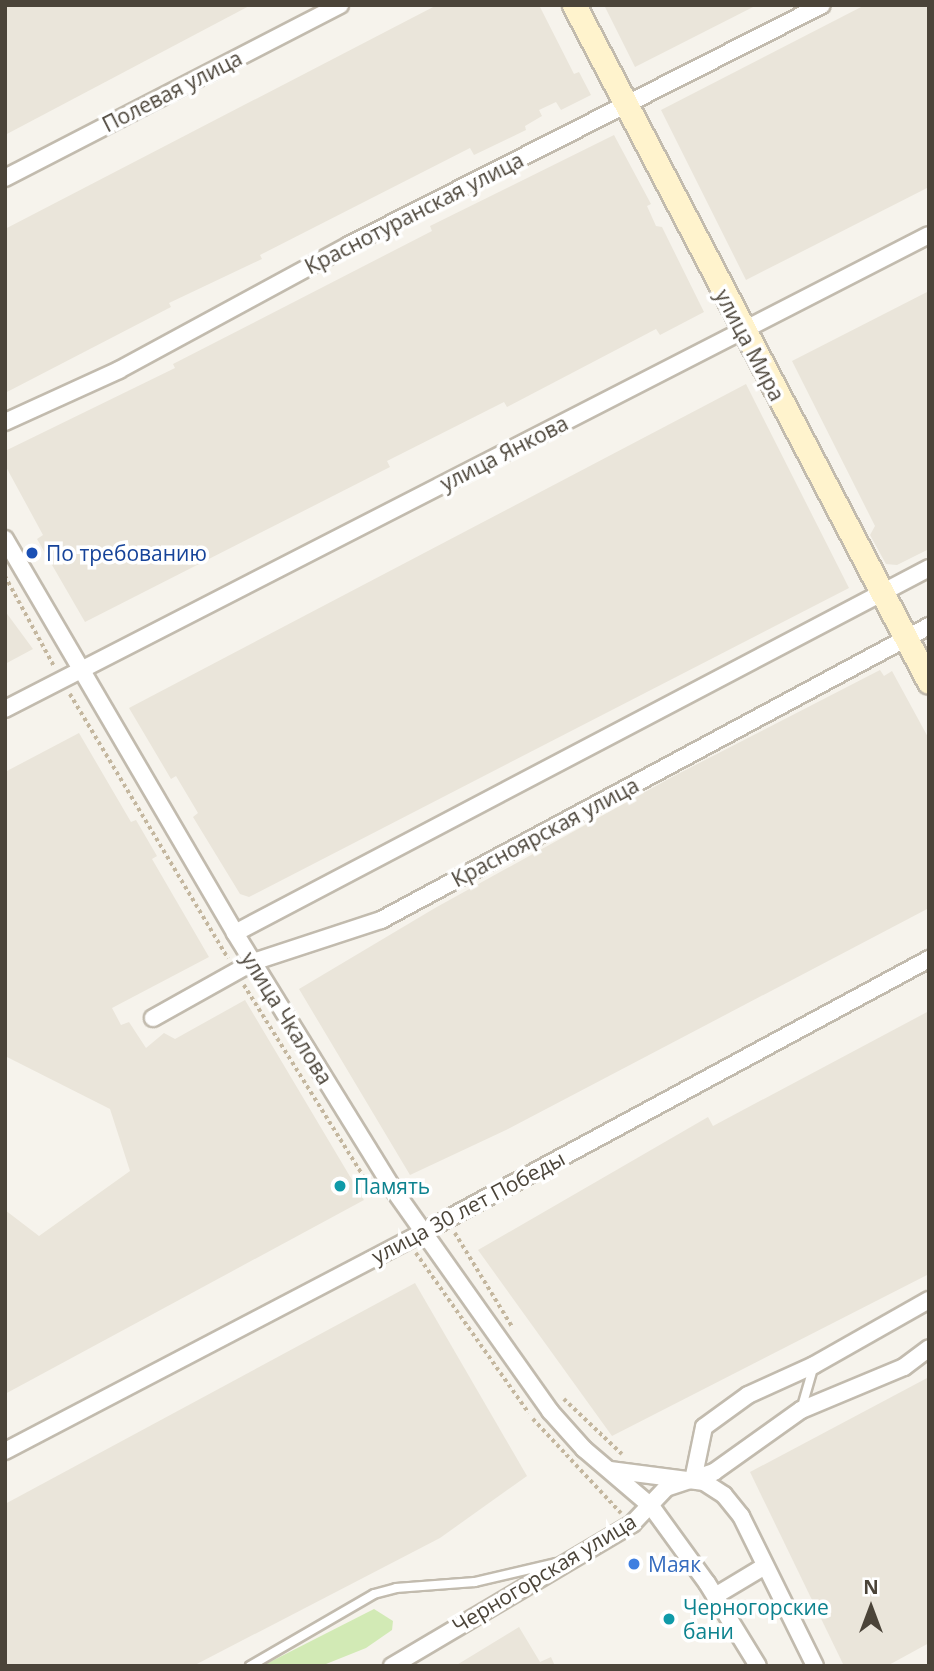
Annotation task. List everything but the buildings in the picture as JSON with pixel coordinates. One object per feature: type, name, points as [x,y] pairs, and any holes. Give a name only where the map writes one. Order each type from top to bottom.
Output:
[{"type":"main road","name":"улица Мира","points":[[574,5],[880,594],[929,682]]},
{"type":"street","name":"Полевая улица","points":[[5,178],[340,5]]},
{"type":"street","name":"Краснотуранская улица","points":[[5,422],[119,370],[822,5]]},
{"type":"street","name":"улица Янкова","points":[[5,709],[80,673],[929,234]]},
{"type":"street","name":"улица Чкалова","points":[[5,539],[80,673],[235,933],[393,1189],[550,1411],[608,1469],[651,1506],[715,1596],[758,1666]]},
{"type":"street","points":[[235,933],[929,568]]},
{"type":"street","name":"Красноярская улица","points":[[153,1018],[253,962],[381,920],[929,626]]},
{"type":"street","name":"улица 30 лет Победы","points":[[5,1451],[446,1220],[929,959]]},
{"type":"street","points":[[693,1480],[704,1427],[748,1395],[814,1365],[929,1300]]},
{"type":"street","name":"Черногорская улица","points":[[393,1666],[564,1561],[632,1524],[666,1488],[714,1472],[801,1409],[904,1367],[929,1348]]},
{"type":"street","points":[[608,1469],[693,1480],[724,1495],[741,1516],[815,1666]]},
{"type":"street","points":[[715,1596],[765,1566]]},
{"type":"lane","points":[[801,1409],[814,1365]]},
{"type":"lane","points":[[250,1666],[374,1594],[396,1588],[475,1582],[564,1561]]},
{"type":"path","points":[[446,1220],[515,1330]]},
{"type":"path","points":[[558,1393],[619,1453],[631,1455]]},
{"type":"shaded area","points":[[5,5],[251,5],[5,135]]},
{"type":"shaded area","points":[[437,5],[539,5],[574,74],[579,72],[591,95],[561,110],[556,102],[539,110],[542,116],[525,126],[526,130],[474,155],[470,148],[260,255],[262,259],[169,303],[171,307],[5,393],[5,229]]},
{"type":"shaded area","points":[[604,5],[757,5],[635,67]]},
{"type":"shaded area","points":[[865,5],[929,5],[929,187],[746,280],[661,110]]},
{"type":"shaded area","points":[[614,135],[651,204],[647,206],[656,226],[662,227],[704,312],[660,335],[656,329],[507,407],[504,402],[387,461],[390,467],[85,622],[37,539],[43,535],[5,465],[5,451],[175,368],[173,364],[432,231],[430,226]]},
{"type":"shaded area","points":[[929,291],[929,549],[897,565],[886,564],[870,535],[875,526],[792,361]]},
{"type":"shaded area","points":[[746,384],[849,588],[249,897],[240,894],[193,817],[198,813],[176,776],[171,779],[129,708]]},
{"type":"shaded area","points":[[5,611],[33,649],[5,664]]},
{"type":"shaded area","points":[[880,670],[884,676],[892,671],[929,739],[929,908],[506,1130],[410,1175],[299,989],[435,908],[672,777]]},
{"type":"shaded area","points":[[79,733],[131,822],[136,820],[157,856],[152,859],[209,957],[112,1008],[121,1025],[129,1022],[146,1048],[164,1033],[175,1039],[245,1000],[364,1200],[5,1394],[5,1210],[39,1236],[130,1171],[110,1109],[5,1056],[5,772]]},
{"type":"shaded area","points":[[929,1011],[929,1274],[612,1436],[478,1250],[708,1117],[713,1126]]},
{"type":"shaded area","points":[[415,1283],[527,1476],[440,1538],[193,1666],[5,1666],[5,1504]]},
{"type":"shaded area","points":[[929,1377],[929,1643],[887,1666],[844,1666],[750,1472]]},
{"type":"shaded area","points":[[519,1627],[540,1662],[551,1657],[555,1666],[455,1666]]},
{"type":"green space","points":[[374,1609],[393,1621],[392,1630],[366,1648],[321,1666],[262,1666]]},
{"type":"place","name":"По требованию","points":[[32,553]]},
{"type":"place","name":"Память","points":[[340,1186]]},
{"type":"place","name":"Маяк","points":[[634,1564]]},
{"type":"place","name":"Черногорские бани","points":[[669,1619]]}]
